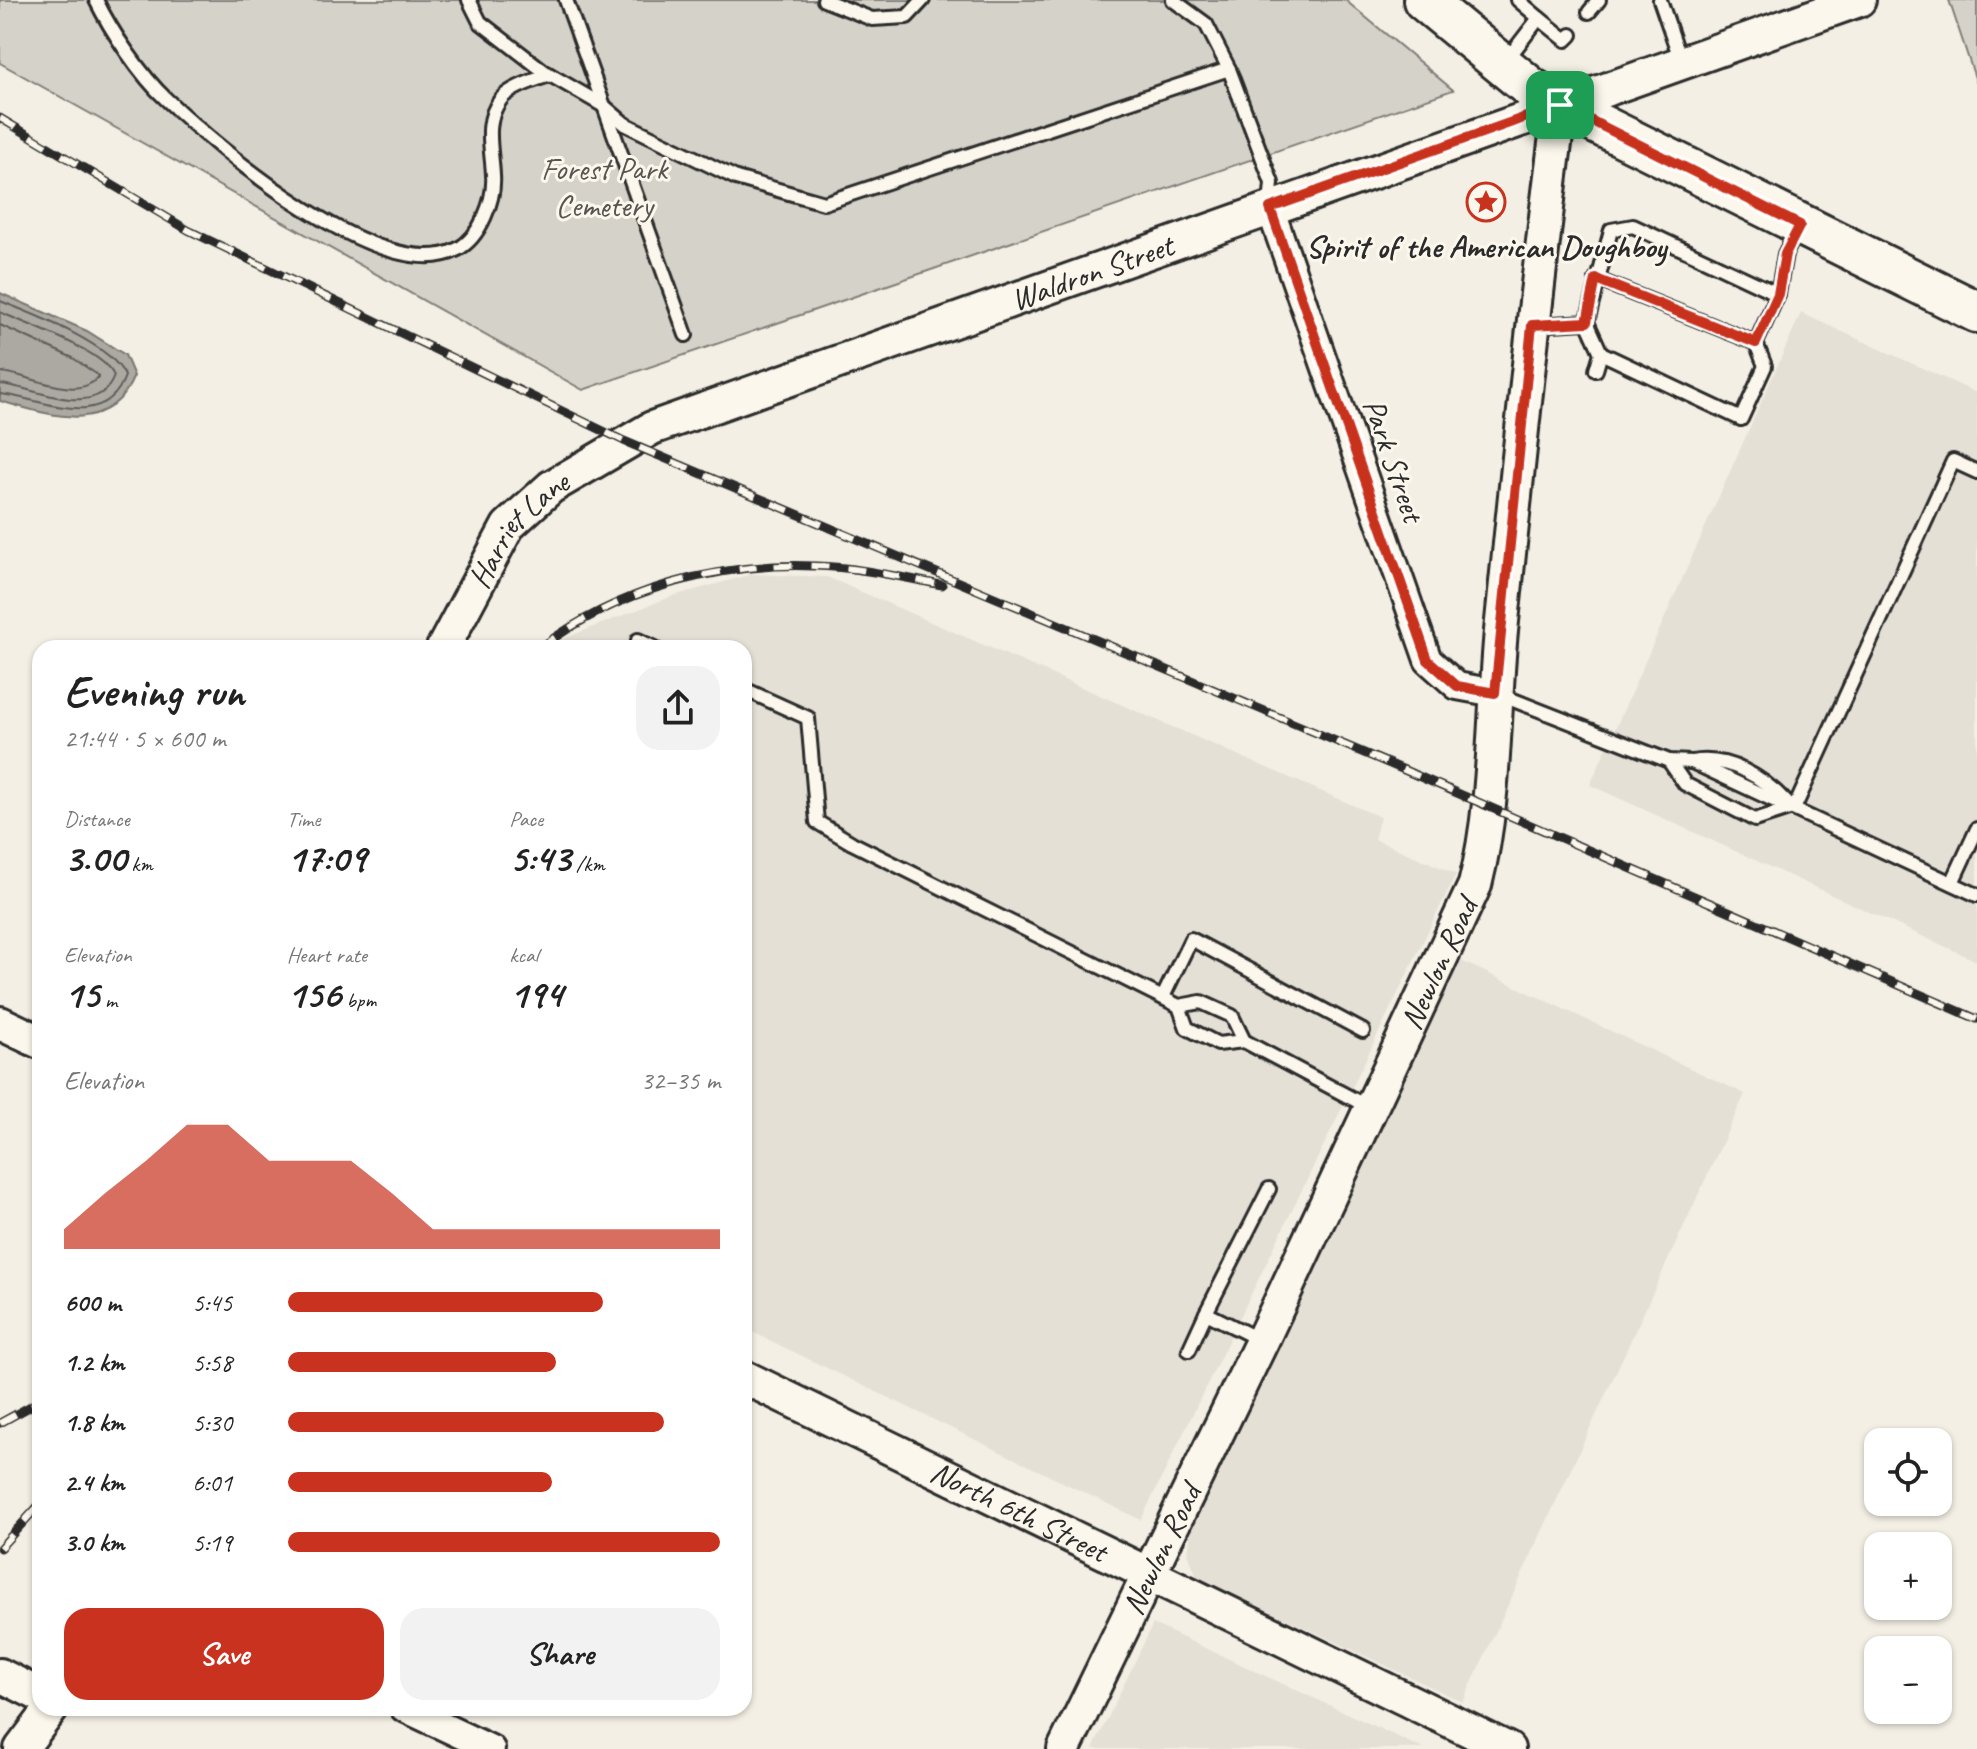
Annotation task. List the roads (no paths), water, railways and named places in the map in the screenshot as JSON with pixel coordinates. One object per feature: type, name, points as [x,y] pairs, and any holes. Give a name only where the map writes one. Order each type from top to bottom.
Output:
[{"type":"main road","points":[[1424,0],[1503,65],[1560,105],[1977,312]]},
{"type":"street","name":"Waldron Street","points":[[624,441],[780,380],[1859,0]]},
{"type":"street","name":"Newlon Road","points":[[1064,1749],[1262,1341],[1475,885],[1490,807],[1495,693],[1532,325],[1560,105]]},
{"type":"street","name":"Park Street","points":[[1270,208],[1428,660],[1457,686],[1495,693]]},
{"type":"street","name":"Harriet Lane","points":[[447,640],[508,526],[551,487],[624,441]]},
{"type":"street","points":[[0,1023],[32,1038]]},
{"type":"street","name":"North 6th Street","points":[[752,1381],[1508,1749]]},
{"type":"street","points":[[0,1675],[32,1691]]},
{"type":"street","points":[[21,1749],[46,1716]]},
{"type":"street","points":[[421,1716],[491,1749]]},
{"type":"lane","points":[[96,0],[105,19],[164,97],[288,201],[355,237],[413,257],[457,250],[481,227],[494,179],[489,141],[494,111],[503,96],[550,75]]},
{"type":"lane","points":[[469,0],[480,22],[550,75],[604,106],[625,124],[736,178],[824,203],[1229,69]]},
{"type":"lane","points":[[566,0],[686,335]]},
{"type":"lane","points":[[824,0],[872,19],[907,17],[923,0]]},
{"type":"lane","points":[[1173,0],[1206,24],[1229,69],[1272,183],[1270,208]]},
{"type":"lane","points":[[1518,0],[1553,25],[1566,40],[1571,35]]},
{"type":"lane","points":[[1589,12],[1599,0]]},
{"type":"lane","points":[[1660,0],[1681,63]]},
{"type":"lane","points":[[1503,65],[1535,11]]},
{"type":"lane","points":[[1778,294],[1633,226],[1611,230],[1587,322],[1601,353],[1741,419],[1765,366],[1756,343],[1778,294],[1785,254],[1800,225]]},
{"type":"lane","points":[[1596,279],[1756,343]]},
{"type":"lane","points":[[1532,325],[1587,322]]},
{"type":"lane","points":[[1596,370],[1601,353]]},
{"type":"lane","points":[[1669,761],[1685,784],[1755,820],[1793,808],[1953,461],[1977,472]]},
{"type":"lane","points":[[752,693],[808,718],[817,822],[852,843],[1179,1006],[1201,1002],[1232,1016],[1244,1041]]},
{"type":"lane","points":[[1495,693],[1669,761],[1692,762],[1977,895]]},
{"type":"lane","points":[[1952,883],[1977,829]]},
{"type":"lane","points":[[1163,997],[1191,939],[1363,1031]]},
{"type":"lane","points":[[1179,1006],[1187,1028],[1197,1034],[1218,1044],[1244,1041],[1371,1109]]},
{"type":"lane","points":[[1189,1350],[1269,1189]]},
{"type":"lane","points":[[1206,1313],[1262,1341]]},
{"type":"water","points":[[0,293],[87,331],[125,355],[134,376],[123,395],[110,408],[76,417],[39,412],[0,401]]},
{"type":"railway","points":[[0,118],[188,230],[624,441],[1402,769],[1977,1019]]},
{"type":"railway","points":[[552,640],[571,627],[636,595],[671,583],[742,569],[831,567],[942,585]]},
{"type":"railway","points":[[0,1423],[32,1405]]},
{"type":"railway","points":[[0,1548],[32,1513]]},
{"type":"place","name":"Spirit of the American Doughboy","points":[[1486,202]]},
{"type":"park label","name":"Forest Park Cemetery","points":[[604,186]]}]
